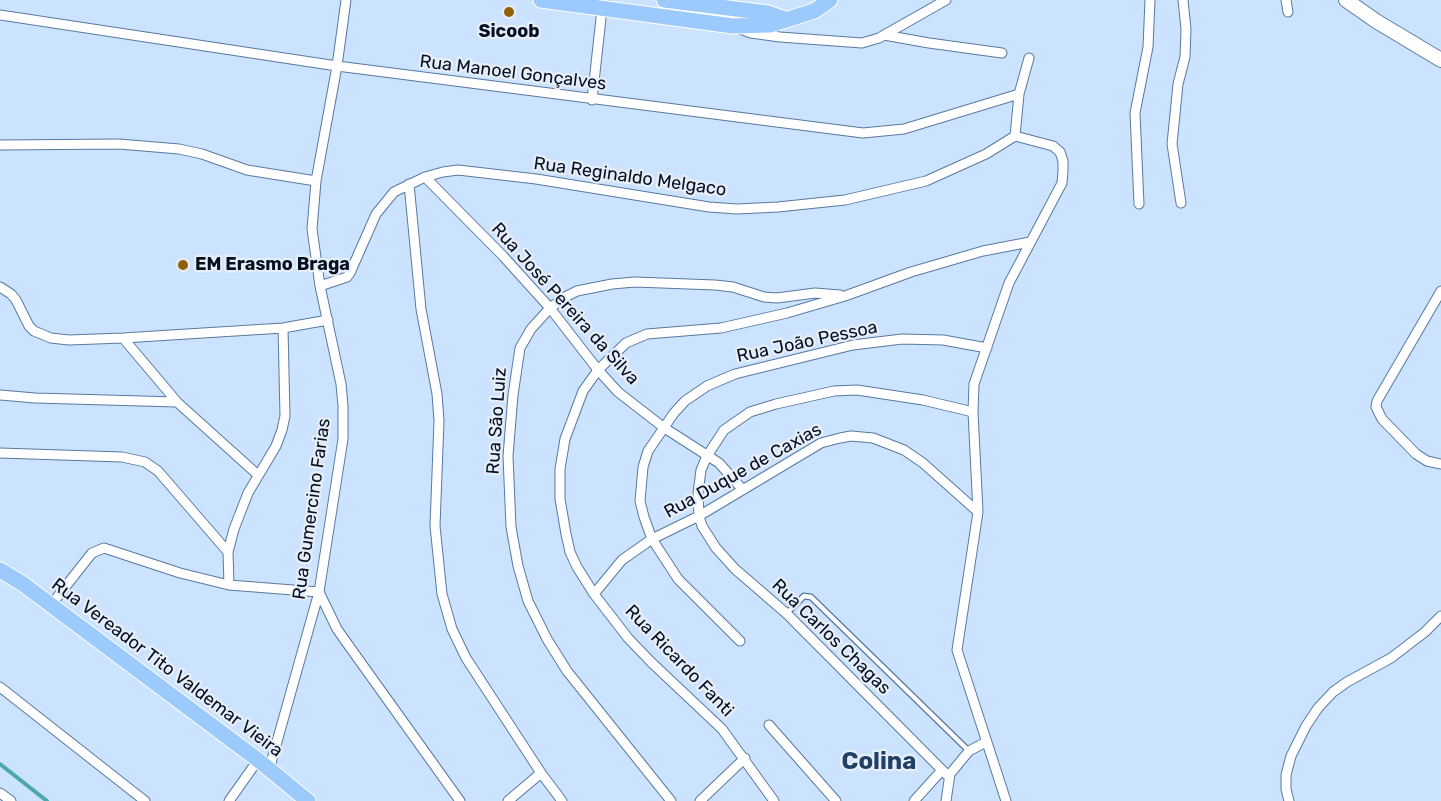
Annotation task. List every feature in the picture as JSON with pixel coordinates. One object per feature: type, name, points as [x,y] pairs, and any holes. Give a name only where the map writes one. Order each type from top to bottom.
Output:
[{"type":"main road","points":[[541,0],[603,4],[733,26],[770,25],[814,11],[830,0]]},
{"type":"main road","points":[[664,0],[768,14],[785,19]]},
{"type":"main road","points":[[1346,0],[1441,60]]},
{"type":"main road","name":"Rua Vereador Tito Valdemar Vieira","points":[[0,570],[51,605],[264,765],[308,801]]},
{"type":"street","name":"Rua Gumercino Farias","points":[[229,801],[264,765],[319,592],[343,439],[341,384],[320,286],[312,229],[316,181],[337,66],[346,0]]},
{"type":"street","points":[[734,10],[733,26],[757,34],[862,43],[884,35],[946,0]]},
{"type":"street","points":[[1139,204],[1136,113],[1148,47],[1150,0]]},
{"type":"street","points":[[1181,203],[1172,144],[1177,93],[1185,57],[1186,29],[1183,0]]},
{"type":"street","points":[[1286,0],[1288,12]]},
{"type":"street","points":[[592,100],[603,4]]},
{"type":"street","name":"Rua Manoel Gonçalves","points":[[0,15],[337,66],[863,133],[904,129],[1019,94]]},
{"type":"street","points":[[884,35],[1002,53]]},
{"type":"street","points":[[1006,801],[957,650],[978,512],[973,412],[974,384],[1009,283],[1062,183],[1063,161],[1060,152],[1053,146],[1015,136],[1019,94],[1029,58]]},
{"type":"street","name":"Rua Reginaldo Melgaco","points":[[320,286],[347,277],[354,268],[358,253],[381,205],[394,192],[443,171],[458,170],[579,186],[681,204],[737,209],[778,207],[845,200],[926,181],[986,154],[1015,136]]},
{"type":"street","points":[[0,145],[119,144],[179,149],[202,154],[247,170],[316,181]]},
{"type":"street","name":"Rua José Pereira da Silva","points":[[425,177],[503,256],[550,308],[618,392],[663,427],[726,469],[743,490]]},
{"type":"street","points":[[409,184],[421,309],[437,394],[439,421],[435,526],[442,594],[452,629],[466,658],[541,773],[562,801]]},
{"type":"street","name":"Rua Ricardo Fanti","points":[[774,801],[722,729],[628,638],[594,594],[570,552],[560,499],[560,469],[565,439],[583,391],[598,370],[626,343],[647,334],[721,328],[787,313],[845,296],[911,272],[983,251],[1030,242]]},
{"type":"street","name":"Rua São Luiz","points":[[671,801],[567,671],[547,639],[528,601],[518,566],[511,527],[508,456],[514,385],[520,348],[525,338],[550,308],[577,291],[612,284],[635,282],[715,285],[777,298],[822,293],[845,296]]},
{"type":"street","points":[[0,288],[16,300],[29,326],[42,335],[69,340],[283,328],[328,320]]},
{"type":"street","points":[[1441,291],[1377,400],[1376,407],[1382,419],[1416,454],[1427,461],[1441,464]]},
{"type":"street","points":[[229,585],[228,552],[240,512],[258,475],[276,446],[284,423],[283,328]]},
{"type":"street","points":[[123,338],[177,402],[258,475]]},
{"type":"street","name":"Rua João Pessoa","points":[[741,641],[678,579],[652,539],[640,501],[640,484],[648,451],[663,427],[685,401],[707,386],[735,374],[791,359],[853,345],[902,339],[943,340],[987,348]]},
{"type":"street","points":[[699,516],[699,481],[707,456],[724,430],[750,412],[803,396],[857,390],[894,395],[973,412]]},
{"type":"street","points":[[0,395],[177,402]]},
{"type":"street","name":"Rua Duque de Caxias","points":[[594,594],[622,560],[652,539],[699,516],[821,443],[840,438],[861,436],[890,444],[914,455],[978,512]]},
{"type":"street","points":[[0,453],[122,457],[145,462],[158,471],[228,552]]},
{"type":"street","name":"Rua Carlos Chagas","points":[[699,516],[702,526],[716,548],[735,569],[787,614],[945,773]]},
{"type":"street","points":[[51,605],[92,553],[104,548],[180,573],[229,585],[319,592],[349,646],[460,801]]},
{"type":"street","points":[[1289,801],[1286,776],[1291,756],[1318,708],[1333,692],[1391,658],[1425,632],[1441,616]]},
{"type":"street","points":[[0,687],[145,801]]},
{"type":"street","points":[[769,725],[836,801]]},
{"type":"street","points":[[914,801],[969,751],[986,742]]},
{"type":"street","points":[[700,801],[745,758]]},
{"type":"street","points":[[508,801],[541,773]]},
{"type":"street","points":[[945,773],[946,801]]},
{"type":"street","points":[[0,793],[11,801]]},
{"type":"lane","points":[[787,614],[804,596],[812,597],[969,751]]},
{"type":"waterway","points":[[0,764],[47,801]]},
{"type":"place","name":"Sicoob","points":[[509,12]]},
{"type":"place","name":"EM Erasmo Braga","points":[[183,265]]},
{"type":"district","name":"Colina","points":[[879,762]]}]
